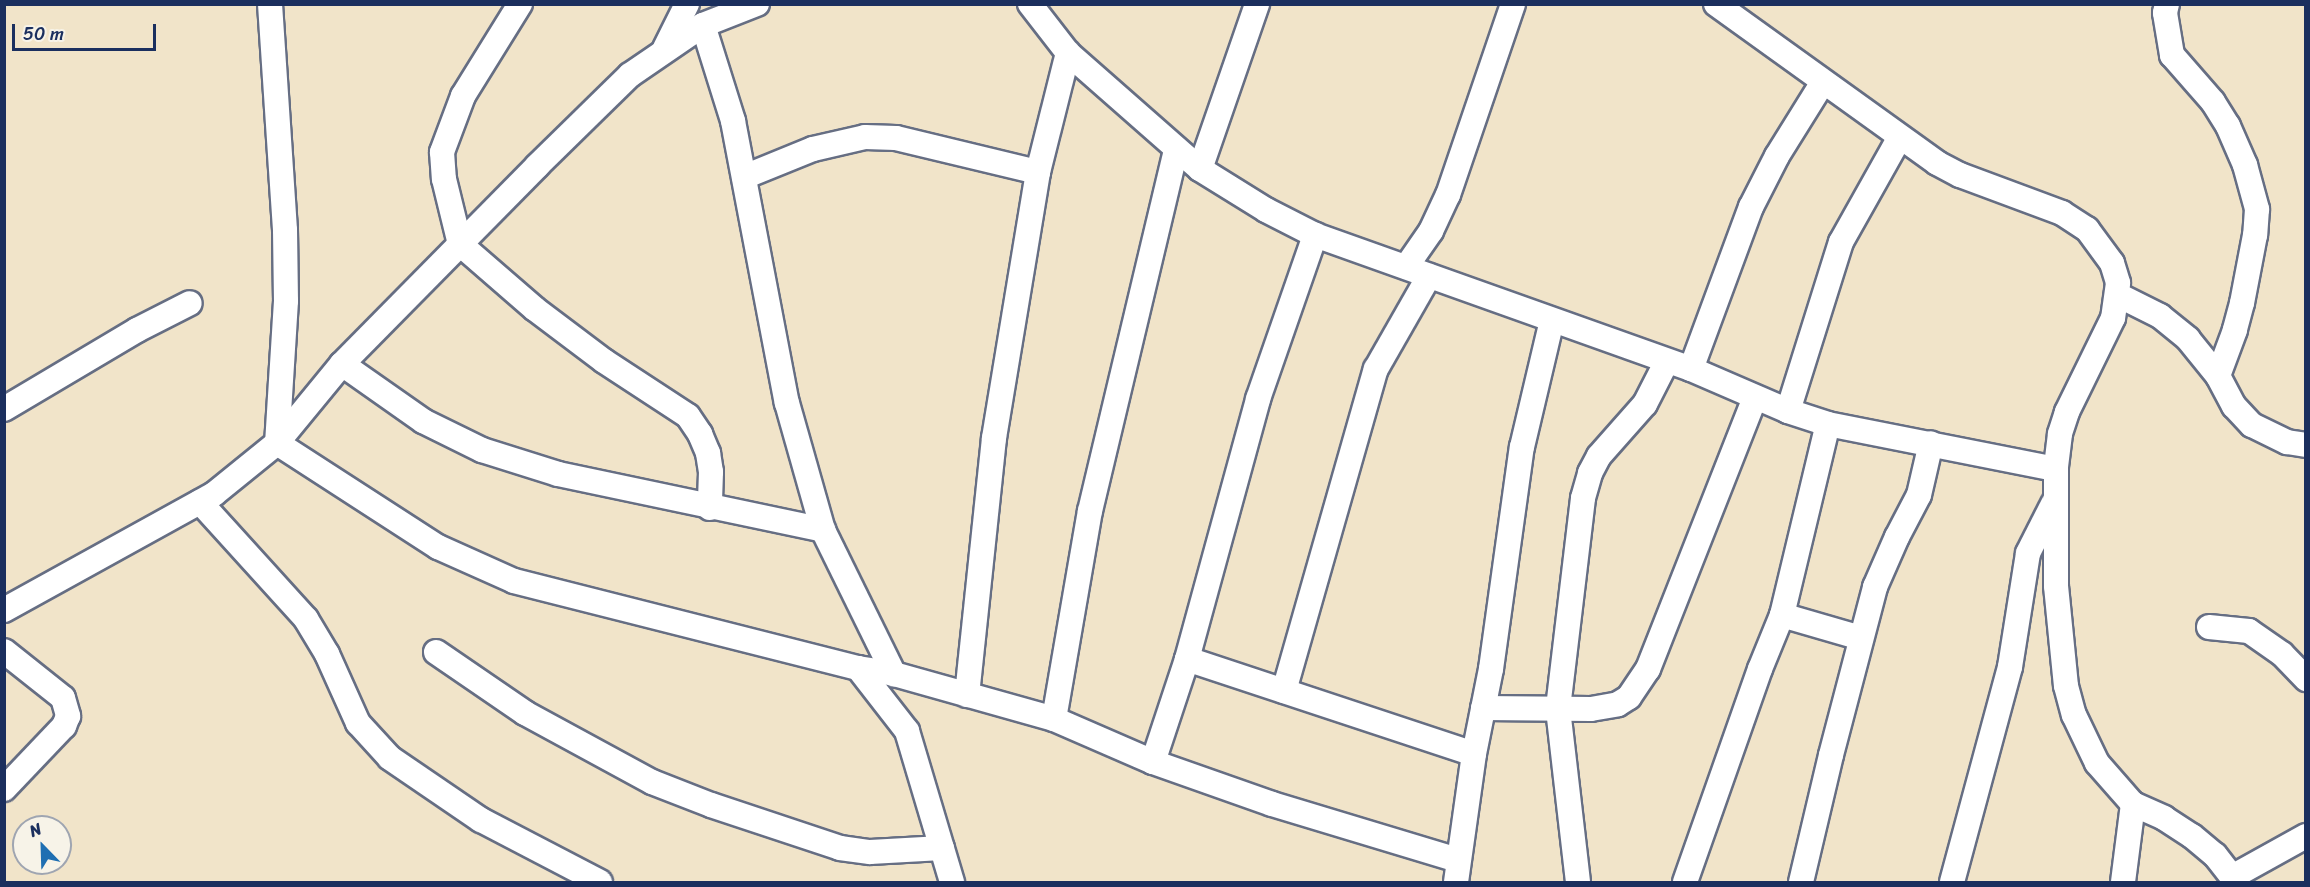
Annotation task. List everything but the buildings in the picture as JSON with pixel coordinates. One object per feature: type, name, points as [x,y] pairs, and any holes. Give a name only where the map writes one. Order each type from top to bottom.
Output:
[{"type":"street","points":[[270,4],[285,230],[286,289],[283,377],[277,443]]},
{"type":"street","points":[[520,4],[464,96],[442,152],[444,179],[460,244],[543,316],[604,361],[688,416],[708,453],[711,472],[710,508]]},
{"type":"street","points":[[664,49],[687,4]]},
{"type":"street","points":[[6,605],[214,494],[277,443],[342,364],[630,75],[664,49],[703,25],[756,4]]},
{"type":"street","points":[[1030,4],[1068,53],[1176,149],[1200,168],[1266,210],[1315,235],[1691,369],[1788,411],[1828,424],[2056,469]]},
{"type":"street","points":[[1200,168],[1257,4]]},
{"type":"street","points":[[1406,267],[1431,231],[1448,195],[1513,4]]},
{"type":"street","points":[[1716,4],[1937,163],[1960,175],[2062,213],[2087,229],[2112,263],[2118,283],[2118,295],[2112,318],[2067,412],[2056,469],[2055,586],[2066,686],[2074,715],[2097,763],[2133,804],[2164,818],[2192,836],[2215,855],[2234,880],[2306,836]]},
{"type":"street","points":[[2167,4],[2165,13],[2172,55],[2213,102],[2228,126],[2245,165],[2257,209],[2255,235],[2242,303],[2218,376]]},
{"type":"street","points":[[703,25],[734,121],[787,403],[823,530],[894,675]]},
{"type":"street","points":[[967,695],[994,438],[1038,172],[1068,53]]},
{"type":"street","points":[[1691,369],[1751,207],[1777,156],[1823,82]]},
{"type":"street","points":[[1788,411],[1842,242],[1900,136]]},
{"type":"street","points":[[744,177],[813,149],[865,137],[896,138],[1038,172]]},
{"type":"street","points":[[1054,719],[1090,511],[1176,149]]},
{"type":"street","points":[[1153,762],[1187,659],[1258,399],[1315,235]]},
{"type":"street","points":[[1284,691],[1376,369],[1429,276]]},
{"type":"street","points":[[2118,295],[2160,316],[2188,339],[2218,376],[2234,406],[2252,425],[2287,442],[2306,445]]},
{"type":"street","points":[[4,409],[100,351],[190,303]]},
{"type":"street","points":[[277,443],[438,547],[514,580],[858,668],[894,675],[1054,719],[1153,762],[1457,871],[1474,754],[1484,708],[1522,447],[1552,320]]},
{"type":"street","points":[[1578,882],[1558,708],[1583,498],[1590,473],[1599,456],[1645,404],[1667,361]]},
{"type":"street","points":[[342,364],[423,422],[482,450],[558,474],[710,508],[823,530]]},
{"type":"street","points":[[1484,708],[1591,709],[1618,704],[1629,697],[1648,669],[1755,397]]},
{"type":"street","points":[[1685,882],[1760,669],[1782,615],[1828,424]]},
{"type":"street","points":[[1801,882],[1861,638],[1880,575],[1919,495],[1931,443]]},
{"type":"street","points":[[1952,882],[2010,667],[2028,553],[2055,500]]},
{"type":"street","points":[[200,502],[306,619],[327,654],[358,723],[390,758],[481,820],[600,882]]},
{"type":"street","points":[[1782,615],[1861,638]]},
{"type":"street","points":[[2209,627],[2249,631],[2282,654],[2306,679]]},
{"type":"street","points":[[4,651],[63,698],[68,716],[64,726],[4,789]]},
{"type":"street","points":[[436,652],[525,713],[652,782],[711,806],[840,849],[870,852],[942,848]]},
{"type":"street","points":[[1187,659],[1474,754]]},
{"type":"street","points":[[858,668],[907,730],[952,882]]},
{"type":"street","points":[[2122,882],[2133,804]]}]
